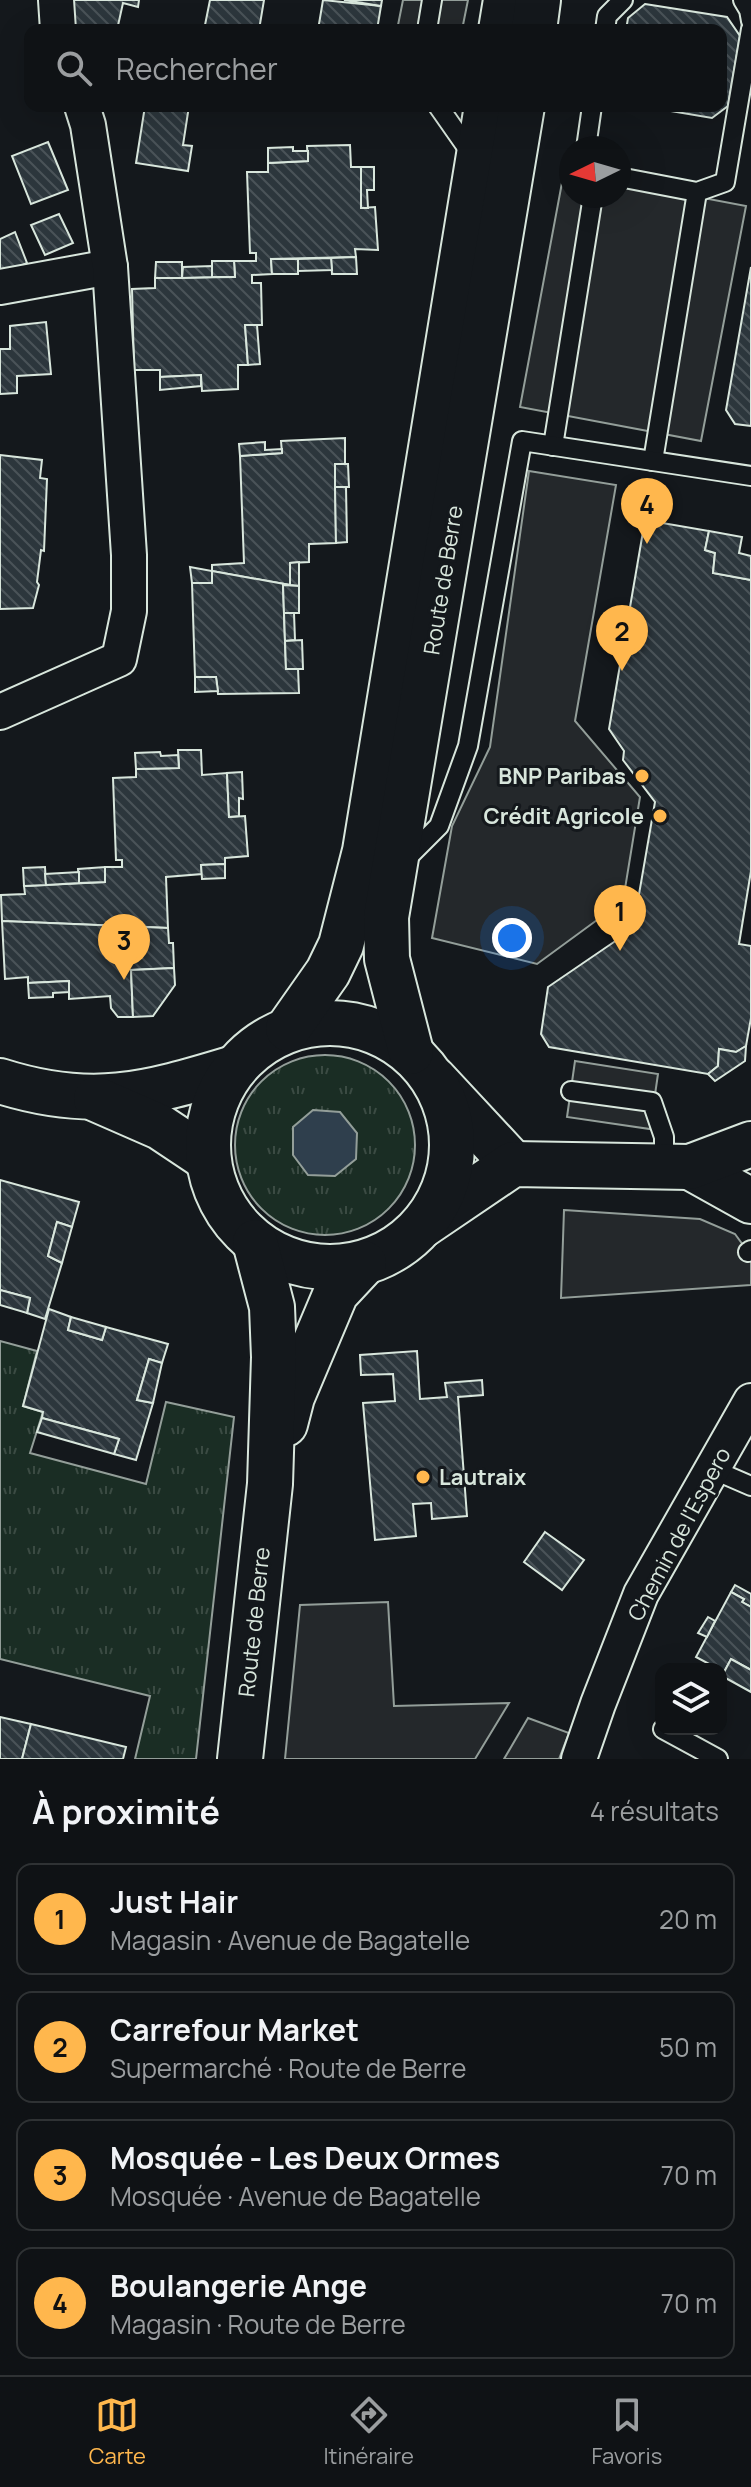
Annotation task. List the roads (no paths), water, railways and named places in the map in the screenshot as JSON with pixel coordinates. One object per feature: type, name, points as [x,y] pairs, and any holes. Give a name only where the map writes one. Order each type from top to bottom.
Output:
[{"type":"main road","points":[[502,24],[506,0]]},
{"type":"main road","points":[[535,24],[538,0]]},
{"type":"main road","name":"Route de Berre","points":[[288,1029],[328,972],[341,945],[365,851],[486,112]]},
{"type":"main road","name":"Route de Berre","points":[[422,1065],[387,959],[386,917],[521,112]]},
{"type":"main road","points":[[513,1164],[422,1065],[373,1030],[330,1021],[288,1029],[258,1045],[234,1068],[212,1111],[208,1159],[223,1205],[255,1242],[288,1260],[326,1268],[364,1263],[396,1248],[423,1225],[513,1164],[677,1166],[751,1144]]},
{"type":"main road","points":[[422,1065],[449,1115],[452,1153],[443,1192],[423,1225]]},
{"type":"main road","points":[[0,1081],[39,1093],[94,1098],[159,1091],[234,1068]]},
{"type":"main road","points":[[94,1098],[160,1127],[208,1159]]},
{"type":"main road","points":[[677,1166],[751,1201]]},
{"type":"main road","name":"Route de Berre","points":[[240,1759],[270,1484],[274,1357],[272,1314],[255,1242]]},
{"type":"main road","name":"Route de Berre","points":[[270,1484],[292,1397],[336,1293],[364,1263]]},
{"type":"street","points":[[56,0],[58,24]]},
{"type":"street","points":[[0,712],[119,659],[129,611],[129,555],[110,267],[84,112]]},
{"type":"street","points":[[0,287],[110,267]]},
{"type":"street","name":"Chemin de l'Espero","points":[[579,1759],[641,1594],[751,1401]]},
{"type":"lane","points":[[428,24],[432,0]]},
{"type":"lane","points":[[606,24],[607,16],[623,0]]},
{"type":"lane","points":[[743,0],[751,21]]},
{"type":"lane","points":[[631,179],[697,192],[725,182],[751,29]]},
{"type":"lane","points":[[442,112],[477,163]]},
{"type":"lane","points":[[588,136],[591,112]]},
{"type":"lane","points":[[653,461],[697,192]]},
{"type":"lane","points":[[553,446],[591,208]]},
{"type":"lane","points":[[395,870],[439,826],[468,746],[522,441],[751,476]]},
{"type":"lane","points":[[571,1091],[652,1102],[677,1166]]},
{"type":"lane","points":[[714,1470],[751,1486]]},
{"type":"lane","points":[[674,1735],[718,1759]]},
{"type":"water","points":[[313,1110],[340,1112],[357,1133],[356,1159],[335,1176],[308,1175],[293,1155],[293,1127]]},
{"type":"place","name":"Boulangerie Ange","points":[[647,544]]},
{"type":"place","name":"Carrefour Market","points":[[622,671]]},
{"type":"place","name":"BNP Paribas","points":[[642,776]]},
{"type":"place","name":"Crédit Agricole","points":[[660,816]]},
{"type":"place","name":"Just Hair","points":[[620,951]]},
{"type":"place","name":"Mosquée - Les Deux Ormes","points":[[124,980]]},
{"type":"place","name":"Lautraix","points":[[423,1477]]}]
